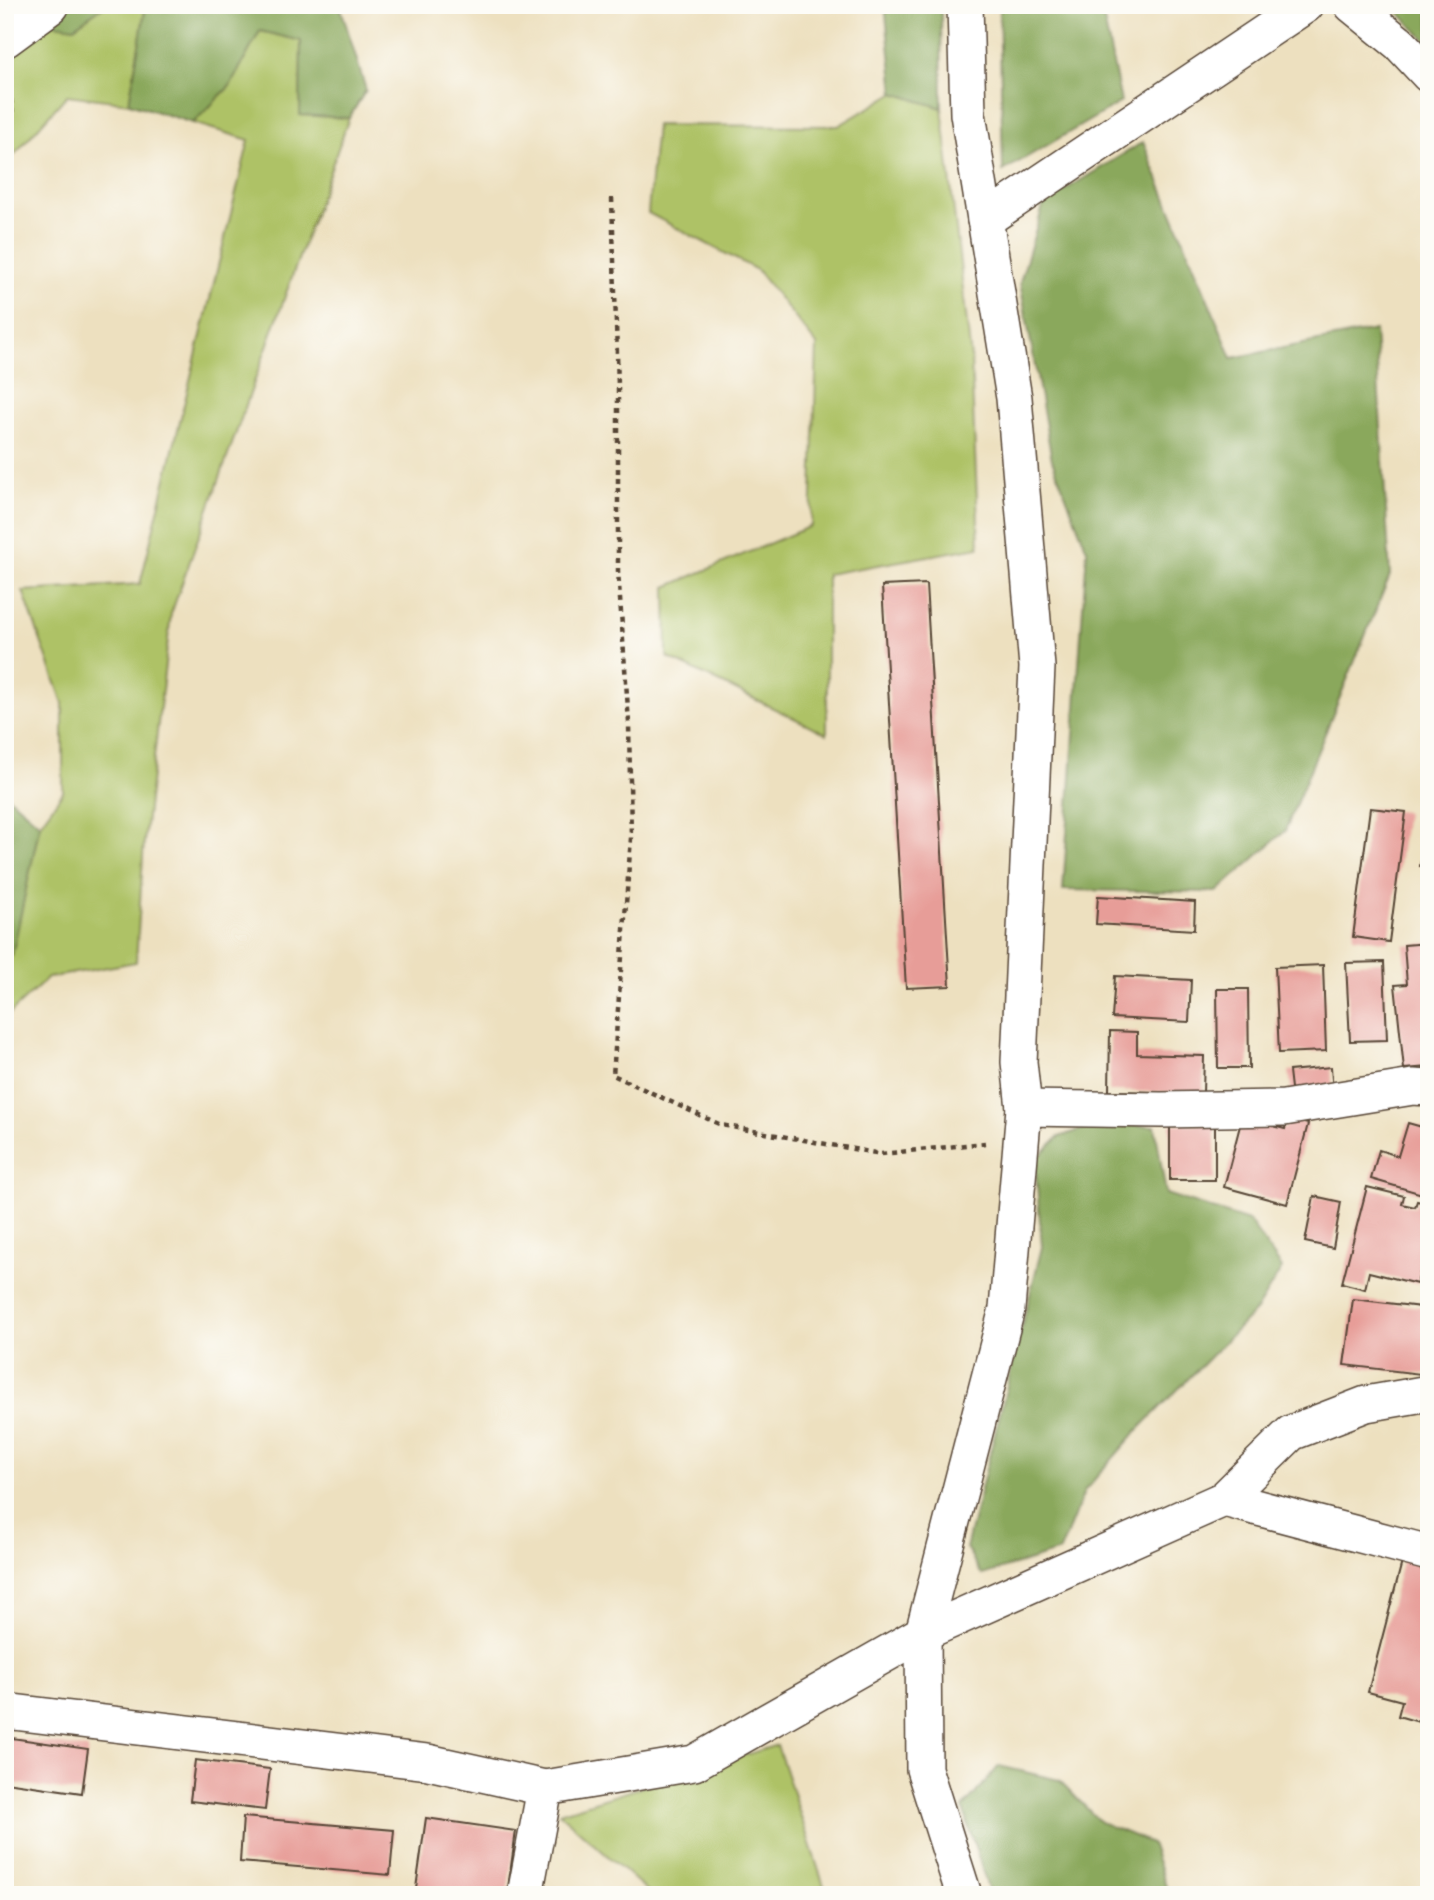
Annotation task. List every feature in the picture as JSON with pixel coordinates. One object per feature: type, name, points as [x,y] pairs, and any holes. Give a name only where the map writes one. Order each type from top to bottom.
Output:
[{"type":"street","points":[[6,54],[50,5]]},
{"type":"street","points":[[964,1895],[924,1769],[923,1633],[1007,1309],[1022,1123],[1019,1062],[1037,667],[1014,398],[968,114],[965,5]]},
{"type":"street","points":[[985,220],[1306,5]]},
{"type":"street","points":[[1352,5],[1400,44],[1429,75]]},
{"type":"street","points":[[1022,1123],[1161,1111],[1284,1108],[1413,1087],[1429,1087]]},
{"type":"street","points":[[5,1711],[428,1762],[545,1788],[694,1763],[923,1633],[1224,1499],[1291,1433],[1366,1404],[1429,1393]]},
{"type":"street","points":[[1224,1499],[1429,1553]]},
{"type":"street","points":[[525,1895],[545,1788]]},
{"type":"path","points":[[5,153],[13,116],[6,54]]},
{"type":"path","points":[[612,198],[618,386],[618,571],[629,723],[631,838],[613,1075],[721,1125],[881,1154],[1022,1123]]},
{"type":"green space","points":[[5,5],[105,5],[74,27],[5,16]]},
{"type":"green space","points":[[105,5],[146,5],[129,103],[67,95],[5,165],[5,63],[46,22],[74,27]]},
{"type":"green space","points":[[146,5],[340,5],[366,90],[349,118],[300,115],[301,41],[260,31],[230,86],[193,123],[129,103]]},
{"type":"green space","points":[[885,5],[941,5],[942,108],[894,93]]},
{"type":"green space","points":[[999,5],[1101,5],[1121,102],[1003,171]]},
{"type":"green space","points":[[1391,5],[1429,5],[1429,43]]},
{"type":"green space","points":[[260,31],[301,40],[300,115],[349,118],[171,614],[144,842],[136,962],[48,978],[5,1018],[5,948],[12,955],[40,824],[63,792],[63,703],[23,591],[140,584],[249,140],[193,123],[230,86]]},
{"type":"green space","points":[[894,93],[942,108],[971,358],[979,547],[827,574],[827,734],[667,657],[666,587],[811,526],[817,345],[757,270],[648,213],[656,125],[838,126]]},
{"type":"green space","points":[[1143,142],[1232,358],[1375,330],[1390,575],[1285,831],[1217,892],[1063,890],[1087,550],[1052,460],[1020,282],[1044,203]]},
{"type":"green space","points":[[5,794],[40,824],[12,955],[5,948]]},
{"type":"green space","points":[[1098,1124],[1155,1126],[1166,1194],[1249,1221],[1282,1268],[1257,1309],[1136,1432],[1085,1490],[1060,1551],[982,1575],[966,1548],[1042,1247],[1035,1160],[1059,1137]]},
{"type":"green space","points":[[777,1745],[827,1895],[652,1895],[559,1813]]},
{"type":"green space","points":[[999,1766],[1059,1780],[1100,1822],[1151,1843],[1169,1895],[990,1895],[963,1808]]},
{"type":"building","points":[[926,584],[950,986],[906,988],[882,586]]},
{"type":"building","points":[[1370,808],[1406,812],[1389,942],[1353,937]]},
{"type":"building","points":[[1429,827],[1429,867],[1420,866]]},
{"type":"building","points":[[1098,896],[1195,902],[1194,930],[1096,924]]},
{"type":"building","points":[[1429,943],[1429,1067],[1404,1069],[1395,985],[1407,984],[1404,945]]},
{"type":"building","points":[[1384,962],[1387,1040],[1350,1041],[1346,963]]},
{"type":"building","points":[[1323,965],[1326,1051],[1279,1053],[1275,967]]},
{"type":"building","points":[[1115,976],[1191,980],[1189,1022],[1112,1018]]},
{"type":"building","points":[[1217,989],[1248,989],[1249,1068],[1218,1068]]},
{"type":"building","points":[[1110,1031],[1137,1032],[1137,1054],[1204,1056],[1203,1093],[1109,1091]]},
{"type":"building","points":[[1331,1067],[1333,1092],[1292,1097],[1289,1071]]},
{"type":"building","points":[[1242,1118],[1285,1129],[1288,1119],[1308,1124],[1287,1204],[1224,1187]]},
{"type":"building","points":[[1408,1123],[1429,1129],[1429,1196],[1371,1179],[1379,1150],[1398,1156]]},
{"type":"building","points":[[1170,1124],[1215,1124],[1215,1180],[1170,1180]]},
{"type":"building","points":[[1367,1187],[1404,1196],[1402,1204],[1415,1207],[1417,1201],[1429,1204],[1429,1237],[1417,1284],[1369,1272],[1365,1289],[1342,1283]]},
{"type":"building","points":[[1314,1196],[1341,1202],[1333,1248],[1305,1242]]},
{"type":"building","points":[[1353,1299],[1429,1308],[1429,1375],[1344,1365]]},
{"type":"building","points":[[1403,1558],[1429,1565],[1429,1725],[1398,1716],[1402,1701],[1368,1692]]},
{"type":"building","points":[[5,1737],[88,1749],[82,1793],[5,1782]]},
{"type":"building","points":[[195,1760],[270,1769],[265,1810],[190,1801]]},
{"type":"building","points":[[243,1817],[394,1830],[390,1875],[240,1862]]},
{"type":"building","points":[[426,1818],[516,1831],[507,1895],[415,1895]]}]
